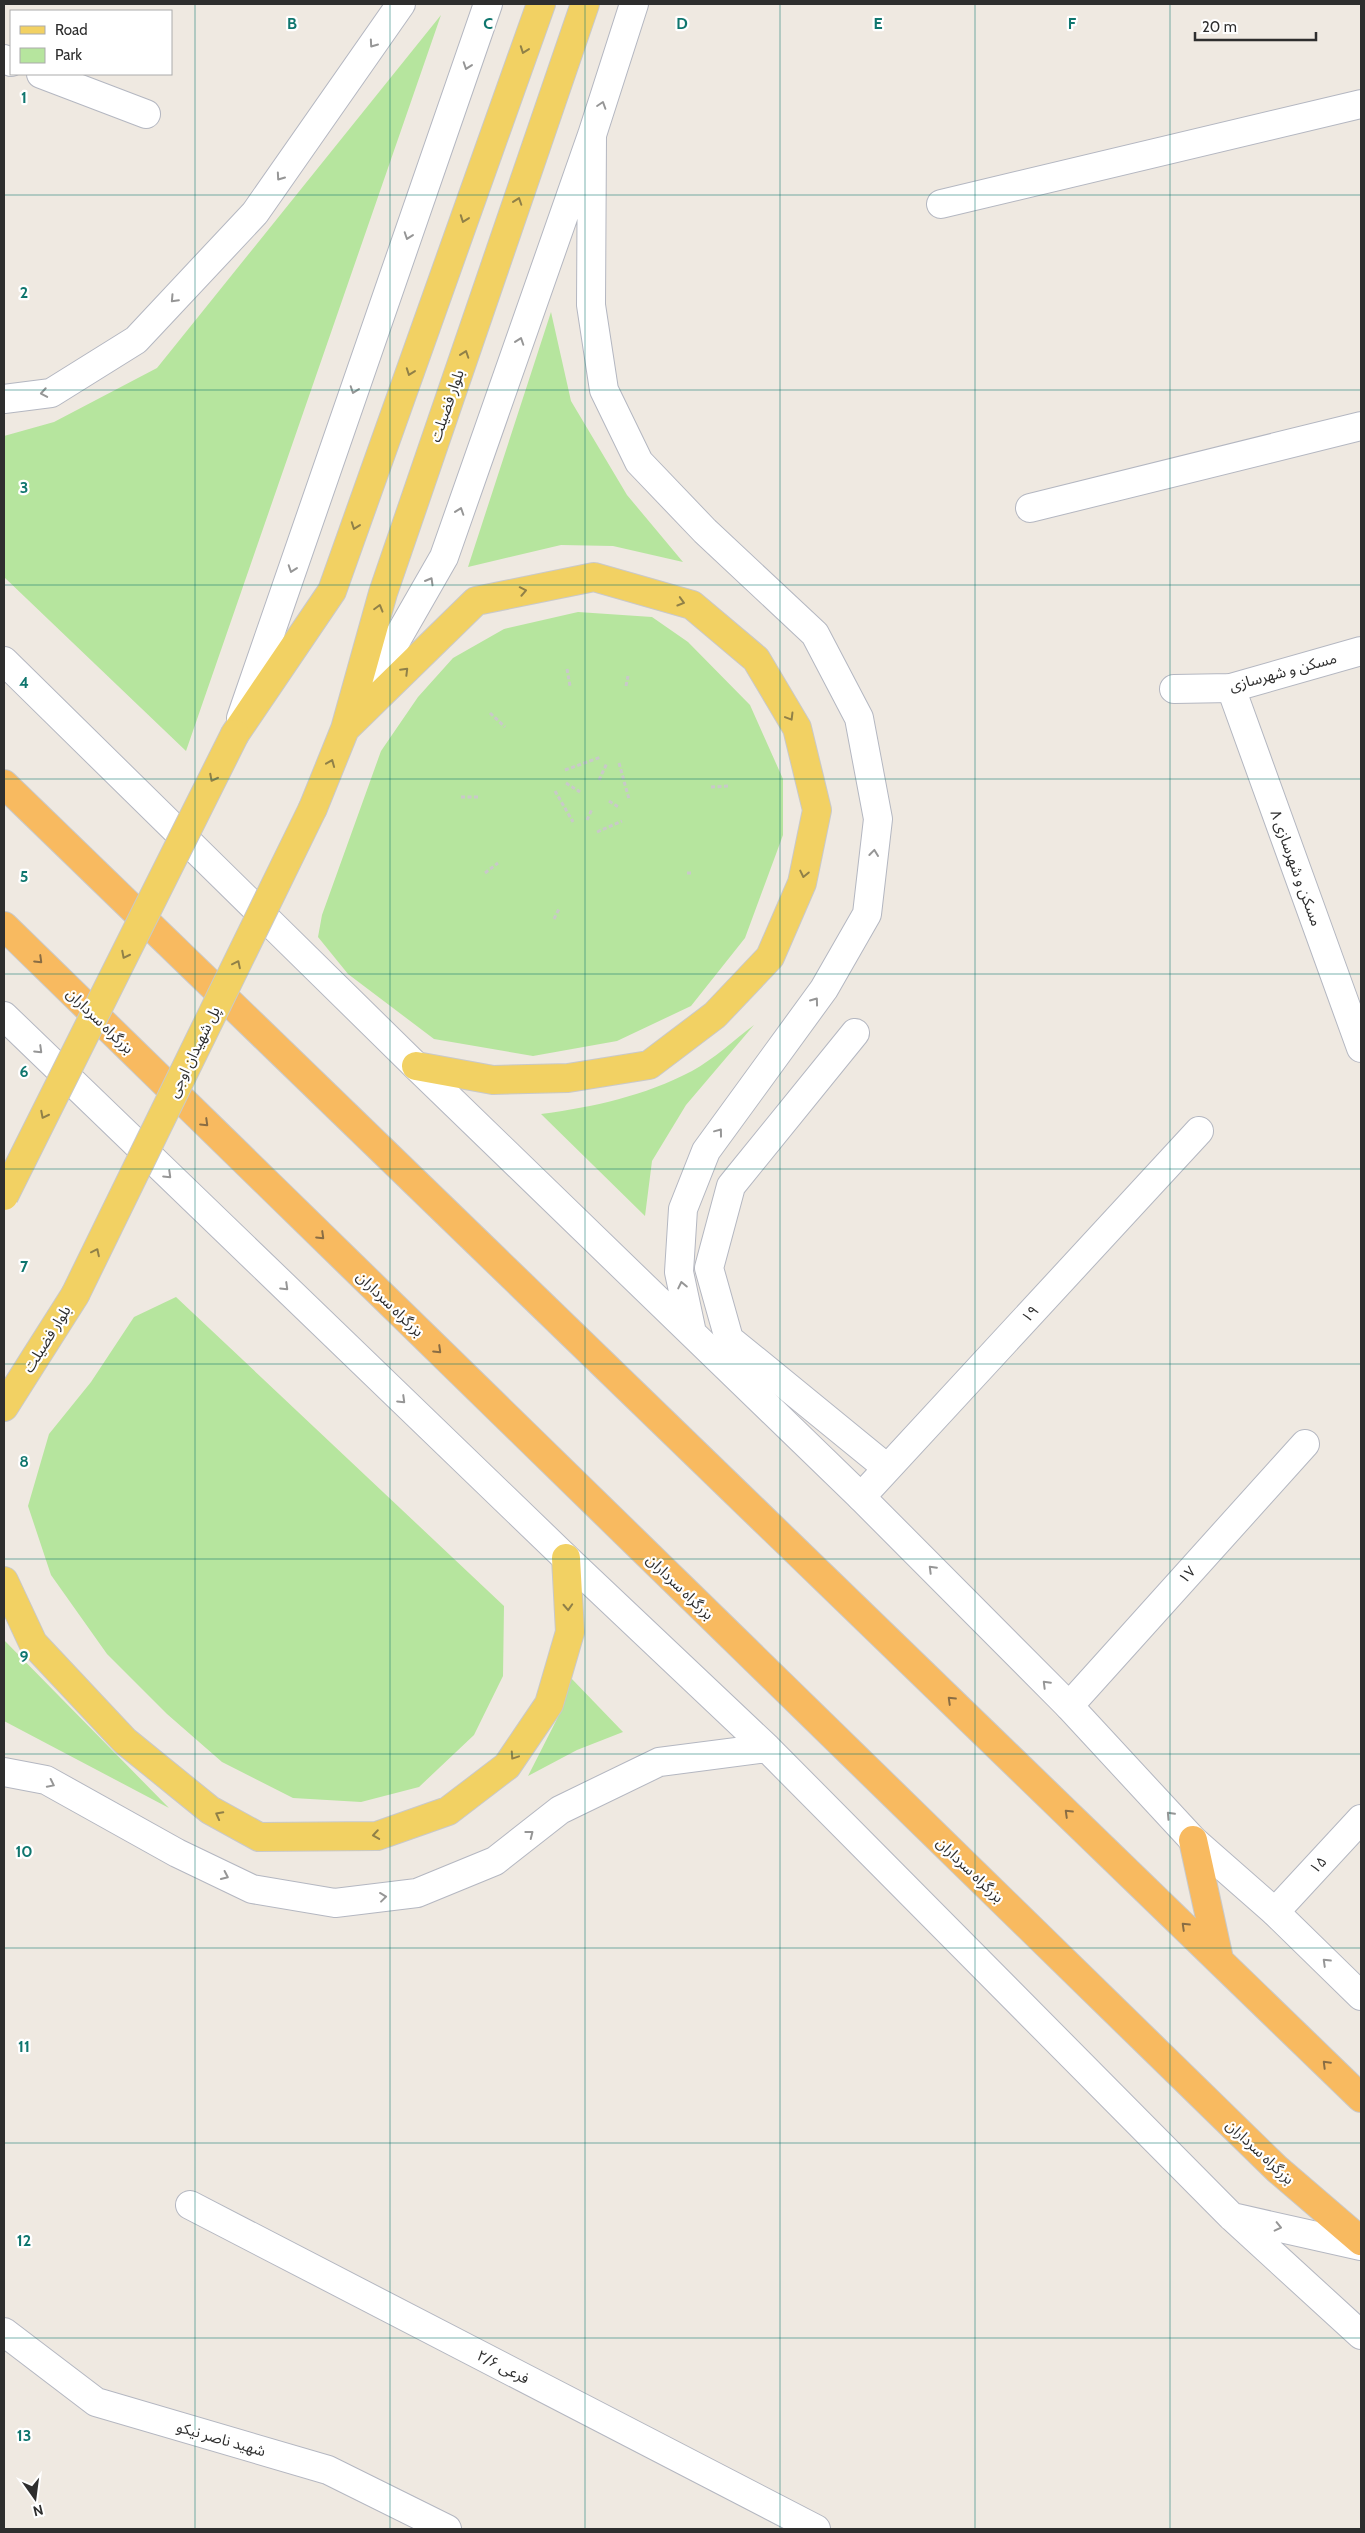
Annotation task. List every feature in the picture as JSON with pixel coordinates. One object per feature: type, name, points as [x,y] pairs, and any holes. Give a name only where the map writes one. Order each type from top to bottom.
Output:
[{"type":"highway","points":[[4,784],[1361,2098]]},
{"type":"highway","name":"بزرگراه سرداران","points":[[4,926],[1277,2169],[1361,2242]]},
{"type":"highway","points":[[1193,1840],[1219,1959]]},
{"type":"main road","points":[[4,399],[50,393],[136,340],[255,213],[401,4]]},
{"type":"main road","points":[[4,1196],[235,734],[488,4]]},
{"type":"main road","points":[[235,734],[332,591],[541,4]]},
{"type":"main road","name":"بلوار فضیلت","points":[[313,808],[345,729],[383,593],[585,4]]},
{"type":"main road","points":[[345,729],[444,557],[592,135],[634,4]]},
{"type":"main road","points":[[44,75],[146,114]]},
{"type":"main road","points":[[941,204],[1361,104]]},
{"type":"main road","points":[[592,135],[591,306],[604,390],[640,462],[705,531],[815,634],[859,718],[878,819],[867,914],[824,989],[706,1151],[683,1209],[679,1272],[692,1333]]},
{"type":"main road","points":[[1030,508],[1361,426]]},
{"type":"main road","points":[[345,729],[476,601],[594,577],[692,605],[756,659],[797,728],[817,810],[802,883],[770,958],[715,1015],[649,1065],[568,1078],[493,1080],[416,1066]]},
{"type":"main road","name":"مسکن و شهرسازی","points":[[1174,688],[1231,688],[1361,651]]},
{"type":"main road","points":[[4,661],[416,1066],[860,1497],[1069,1706],[1193,1840],[1275,1912],[1361,1996]]},
{"type":"main road","name":"مسکن و شهرسازی ۸","points":[[1231,688],[1361,1048]]},
{"type":"main road","name":"پل شهیدان اوجی","points":[[75,1295],[313,808]]},
{"type":"main road","points":[[4,1016],[566,1558],[767,1748],[1231,2216],[1361,2334]]},
{"type":"main road","points":[[855,1033],[732,1186],[709,1268],[729,1339],[887,1468]]},
{"type":"main road","name":"۱۹","points":[[860,1497],[1199,1131]]},
{"type":"main road","name":"بلوار فضیلت","points":[[4,1407],[75,1295]]},
{"type":"main road","name":"۱۷","points":[[1069,1706],[1305,1444]]},
{"type":"main road","points":[[4,1581],[33,1642],[124,1741],[210,1810],[259,1837],[378,1836],[448,1811],[507,1766],[549,1704],[570,1632],[566,1558]]},
{"type":"main road","points":[[4,1772],[46,1780],[177,1853],[252,1889],[335,1903],[417,1893],[495,1862],[560,1810],[659,1762],[767,1748]]},
{"type":"main road","name":"۱۵","points":[[1275,1912],[1361,1819]]},
{"type":"main road","name":"فرعی ۲/۶","points":[[190,2206],[816,2529]]},
{"type":"main road","points":[[1231,2216],[1361,2246]]},
{"type":"main road","name":"شهید ناصر نیکو","points":[[4,2332],[96,2402],[328,2470],[447,2529]]},
{"type":"path","points":[[567,669],[570,686]]},
{"type":"path","points":[[626,686],[628,676]]},
{"type":"path","points":[[490,713],[505,727]]},
{"type":"path","points":[[565,770],[601,757]]},
{"type":"path","points":[[599,780],[606,763]]},
{"type":"path","points":[[619,763],[630,799]]},
{"type":"path","points":[[566,783],[580,792]]},
{"type":"path","points":[[711,787],[729,786]]},
{"type":"path","points":[[555,791],[573,822]]},
{"type":"path","points":[[461,797],[479,797]]},
{"type":"path","points":[[609,801],[620,808]]},
{"type":"path","points":[[587,820],[592,809]]},
{"type":"path","points":[[597,832],[622,821]]},
{"type":"path","points":[[485,873],[498,863]]},
{"type":"path","points":[[554,920],[559,909]]},
{"type":"green space","points":[[441,15],[186,751],[4,577],[4,436],[54,422],[157,368]]},
{"type":"green space","points":[[551,312],[571,401],[627,495],[683,562],[613,546],[561,545],[468,567]]},
{"type":"green space","points":[[578,612],[652,617],[688,642],[750,705],[783,779],[783,835],[745,938],[691,1006],[617,1041],[533,1056],[434,1039],[348,974],[318,937],[322,915],[381,751],[418,697],[453,658],[504,629]]},
{"type":"green space","points":[[754,1025],[686,1105],[652,1161],[645,1216],[541,1114],[599,1104],[637,1094],[674,1080],[708,1061]]},
{"type":"green space","points":[[176,1297],[504,1606],[503,1676],[474,1735],[419,1787],[361,1802],[293,1798],[222,1762],[167,1714],[107,1654],[51,1575],[28,1506],[49,1434],[91,1382],[134,1317]]},
{"type":"green space","points":[[4,1640],[169,1808],[4,1721]]},
{"type":"green space","points":[[571,1678],[623,1732],[577,1750],[528,1776],[557,1719]]}]
